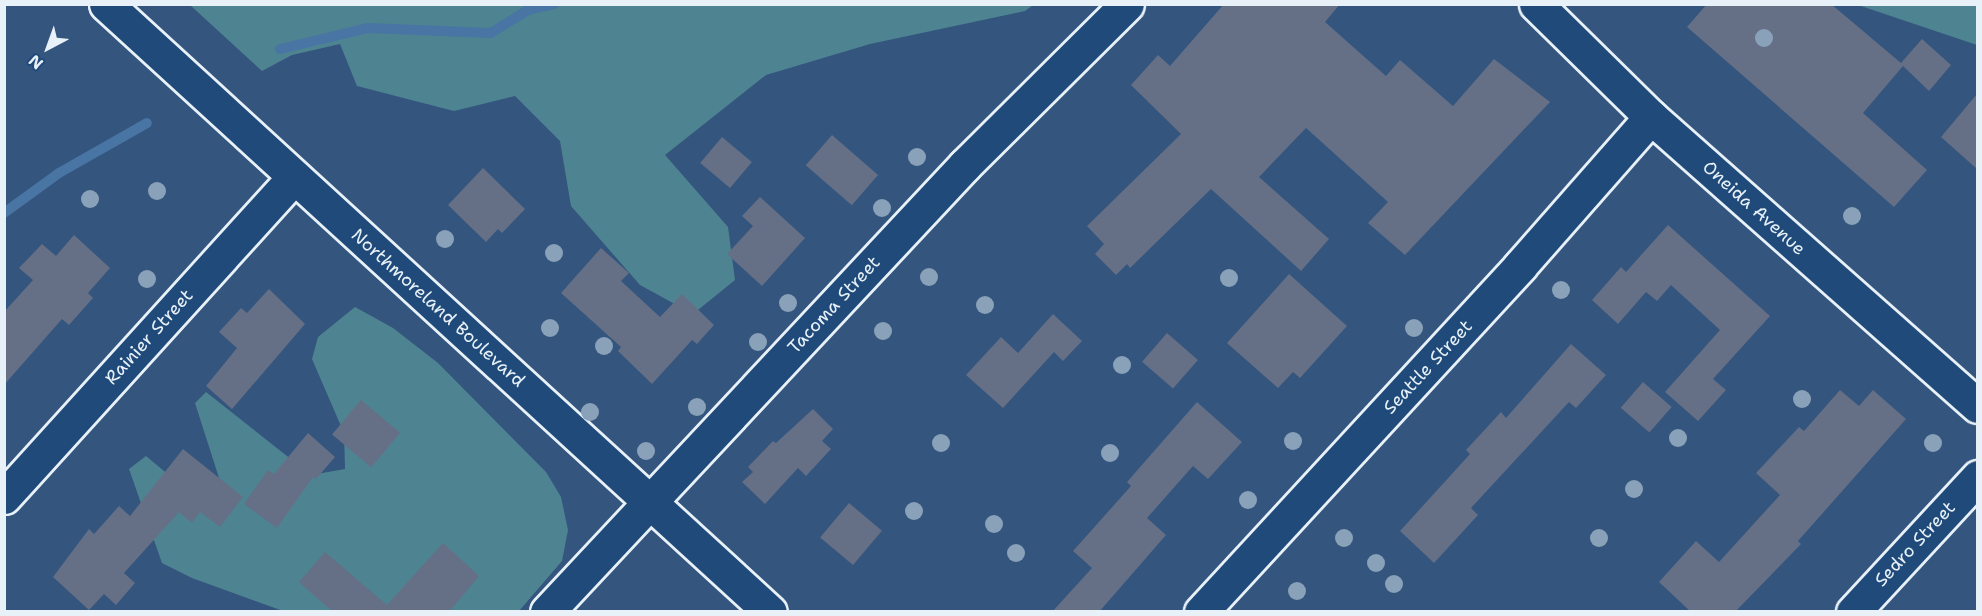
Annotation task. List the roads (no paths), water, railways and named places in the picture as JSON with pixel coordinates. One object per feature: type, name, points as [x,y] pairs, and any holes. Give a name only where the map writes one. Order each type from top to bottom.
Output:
[{"type":"street","name":"Northmoreland Boulevard","points":[[106,4],[771,612]]},
{"type":"street","name":"Tacoma Street","points":[[547,612],[648,501],[965,165],[1127,4]]},
{"type":"street","name":"Oneida Avenue","points":[[1536,4],[1651,117],[1977,406]]},
{"type":"street","name":"Seattle Street","points":[[1200,612],[1520,266],[1651,117]]},
{"type":"street","name":"Rainier Street","points":[[4,497],[294,177]]},
{"type":"street","name":"Sedro Street","points":[[1853,612],[1977,477]]},
{"type":"waterway","points":[[280,49],[368,28],[491,33],[528,10],[554,4]]},
{"type":"waterway","points":[[4,213],[59,173],[147,123]]}]
